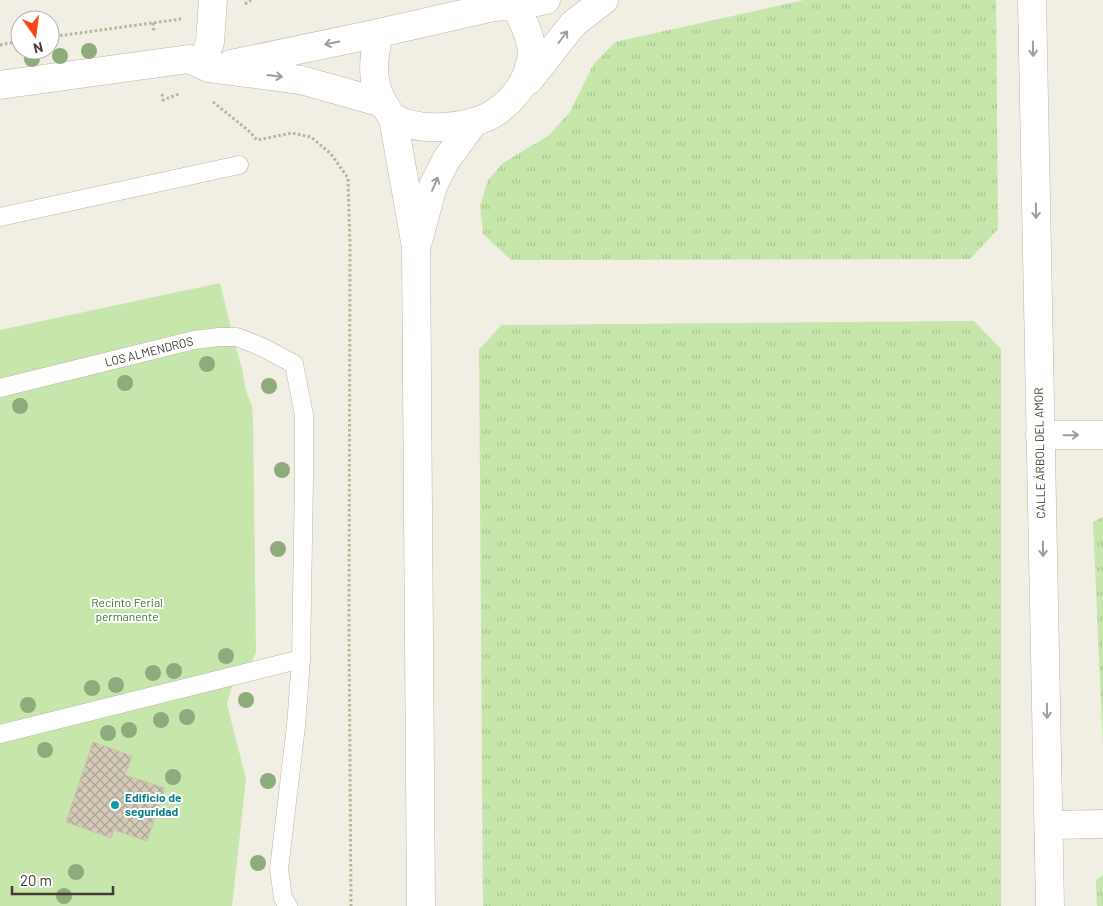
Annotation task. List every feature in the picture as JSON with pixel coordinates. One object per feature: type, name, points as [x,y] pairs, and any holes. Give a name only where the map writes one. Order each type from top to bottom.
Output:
[{"type":"street","points":[[210,68],[493,7],[516,6],[546,0]]},
{"type":"street","points":[[0,85],[190,59],[210,68],[301,80],[388,110],[412,125],[430,128],[474,122],[493,113],[521,88],[573,24],[604,0]]},
{"type":"street","name":"CALLE ÁRBOL DEL AMOR","points":[[1032,0],[1040,436],[1050,825],[1050,906]]},
{"type":"street","points":[[516,6],[527,32],[532,53],[529,71],[521,88]]},
{"type":"street","points":[[210,68],[207,51],[210,42],[213,7]]},
{"type":"street","points":[[379,33],[375,52],[374,70],[376,87],[388,110],[416,247],[421,906]]},
{"type":"street","points":[[416,247],[433,186],[446,160],[474,122]]},
{"type":"street","points":[[1040,436],[1103,435]]},
{"type":"street","points":[[1050,825],[1103,824]]},
{"type":"lane","points":[[0,217],[239,165]]},
{"type":"lane","name":"LOS ALMENDROS","points":[[0,388],[194,340],[219,336],[242,339],[294,364],[304,415],[301,659]]},
{"type":"lane","points":[[0,734],[301,659],[296,726],[279,869],[283,898],[288,906]]},
{"type":"path","points":[[60,35],[213,7],[240,7],[251,0]]},
{"type":"path","points":[[161,89],[163,100],[181,93]]},
{"type":"path","points":[[211,101],[249,131],[257,140],[292,133],[311,137],[331,154],[348,178],[350,245],[349,624],[352,906]]},
{"type":"green space","points":[[804,0],[996,0],[998,229],[970,259],[511,260],[483,234],[480,206],[488,180],[503,163],[548,136],[570,112],[593,65],[615,42]]},
{"type":"green space","name":"Recinto Ferial permanente","points":[[220,283],[246,391],[252,406],[253,418],[256,652],[251,664],[232,686],[227,704],[246,779],[232,906],[0,906],[0,330]]},
{"type":"green space","points":[[974,321],[1001,349],[1001,906],[483,906],[479,350],[501,325]]},
{"type":"green space","points":[[1103,517],[1103,747],[1093,522]]},
{"type":"green space","points":[[1103,875],[1103,906],[1097,906],[1096,880]]},
{"type":"building","name":"Edificio de seguridad","points":[[93,742],[132,756],[125,775],[165,788],[147,841],[114,830],[111,838],[66,822]]},
{"type":"place","name":"Edificio de seguridad","points":[[115,805]]}]
